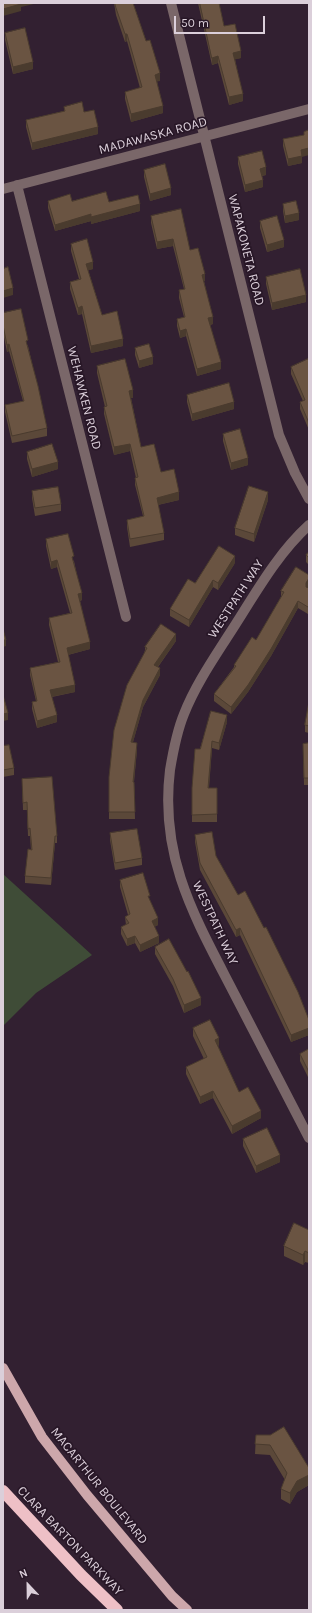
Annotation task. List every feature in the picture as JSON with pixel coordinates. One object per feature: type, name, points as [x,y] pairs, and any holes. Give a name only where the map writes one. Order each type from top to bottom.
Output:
[{"type":"highway","name":"CLARA BARTON PARKWAY","points":[[3,1491],[81,1575],[117,1610]]},
{"type":"main road","name":"MACARTHUR BOULEVARD","points":[[3,1368],[42,1437],[87,1495],[172,1596],[187,1610]]},
{"type":"street","name":"WAPAKONETA ROAD","points":[[171,3],[279,435],[295,473],[309,499]]},
{"type":"street","name":"MADAWASKA ROAD","points":[[3,189],[309,109]]},
{"type":"street","name":"WEHAWKEN ROAD","points":[[17,185],[126,617]]},
{"type":"street","name":"WESTPATH WAY","points":[[309,525],[295,538],[275,563],[203,676],[184,714],[173,752],[168,793],[170,834],[177,872],[193,914],[309,1138]]},
{"type":"green space","points":[[3,874],[92,955],[36,993],[3,1026]]},
{"type":"building","points":[[3,3],[21,3],[21,4],[3,9]]},
{"type":"building","points":[[115,3],[133,3],[146,41],[150,40],[160,73],[155,75],[163,106],[131,114],[125,92],[142,87],[127,34],[125,34]]},
{"type":"building","points":[[200,3],[219,3],[224,26],[235,24],[241,51],[233,53],[243,94],[229,97],[218,56],[212,58]]},
{"type":"building","points":[[25,28],[33,62],[13,67],[5,33]]},
{"type":"building","points":[[82,102],[84,112],[94,110],[98,127],[32,143],[26,120],[65,111],[64,107]]},
{"type":"building","points":[[309,130],[309,148],[301,150],[302,156],[288,159],[283,139],[304,135],[304,132]]},
{"type":"building","points":[[262,151],[266,167],[260,169],[263,180],[245,185],[238,157]]},
{"type":"building","points":[[165,164],[171,188],[150,194],[144,170]]},
{"type":"building","points":[[106,192],[109,202],[138,195],[140,204],[91,217],[91,214],[55,225],[48,201],[70,194],[72,201]]},
{"type":"building","points":[[296,201],[299,213],[285,216],[283,204]]},
{"type":"building","points":[[181,209],[190,250],[198,248],[205,274],[202,275],[213,317],[208,318],[221,362],[197,369],[186,329],[180,331],[177,319],[185,317],[179,290],[185,289],[173,239],[157,242],[151,216]]},
{"type":"building","points":[[277,216],[284,240],[267,245],[260,221]]},
{"type":"building","points":[[87,239],[93,262],[86,264],[102,315],[117,311],[123,339],[91,346],[82,306],[78,308],[70,282],[81,279],[71,244]]},
{"type":"building","points":[[8,267],[13,288],[3,291],[3,269]]},
{"type":"building","points":[[300,269],[306,295],[272,303],[266,277]]},
{"type":"building","points":[[21,309],[28,340],[26,341],[47,428],[12,436],[5,405],[24,401],[9,344],[7,345],[3,325],[3,313]]},
{"type":"building","points":[[149,344],[153,357],[139,361],[135,348]]},
{"type":"building","points":[[125,359],[133,390],[129,391],[141,447],[154,444],[161,472],[174,469],[179,492],[157,498],[164,533],[130,539],[127,520],[144,516],[135,478],[138,477],[130,444],[114,447],[104,407],[107,406],[97,366]]},
{"type":"building","points":[[308,359],[309,423],[300,402],[305,400],[291,367]]},
{"type":"building","points":[[229,383],[234,402],[192,414],[187,395]]},
{"type":"building","points":[[240,429],[248,458],[231,463],[223,434]]},
{"type":"building","points":[[52,444],[58,462],[32,469],[27,452]]},
{"type":"building","points":[[249,486],[268,492],[254,534],[235,528]]},
{"type":"building","points":[[58,487],[61,504],[35,508],[32,491]]},
{"type":"building","points":[[68,534],[74,556],[72,557],[82,593],[78,594],[90,642],[67,648],[75,685],[50,690],[57,715],[37,721],[32,702],[37,701],[30,668],[60,662],[49,618],[72,613],[57,560],[51,562],[46,539]]},
{"type":"building","points":[[219,546],[235,556],[218,583],[213,580],[189,620],[170,609],[188,579],[195,583]]},
{"type":"building","points":[[296,567],[309,575],[306,587],[309,588],[309,605],[308,607],[298,601],[271,649],[248,685],[231,707],[214,694],[236,666],[234,665],[252,637],[256,640],[284,592],[281,591]]},
{"type":"building","points":[[161,624],[176,634],[154,665],[160,668],[143,700],[131,742],[137,743],[133,782],[135,812],[109,812],[109,777],[114,730],[127,685],[147,648],[145,647]]},
{"type":"building","points":[[3,629],[6,640],[3,640]]},
{"type":"building","points":[[3,695],[8,713],[3,714]]},
{"type":"building","points":[[309,702],[309,726],[305,725]]},
{"type":"building","points":[[211,711],[227,715],[219,743],[212,741],[208,788],[217,788],[217,814],[192,815],[192,788],[195,749],[200,749]]},
{"type":"building","points":[[309,743],[309,778],[304,778],[303,744]]},
{"type":"building","points":[[9,745],[14,768],[3,770],[3,746]]},
{"type":"building","points":[[52,777],[57,836],[55,836],[51,878],[25,876],[28,849],[32,850],[30,828],[28,829],[27,802],[23,803],[22,779]]},
{"type":"building","points":[[137,829],[142,858],[115,863],[110,833]]},
{"type":"building","points":[[212,832],[216,856],[238,895],[245,891],[264,928],[266,927],[298,992],[309,1020],[309,1028],[291,1035],[240,928],[236,930],[200,863],[195,835]]},
{"type":"building","points":[[143,873],[150,896],[148,896],[158,918],[152,921],[159,936],[140,945],[135,936],[127,939],[121,927],[129,923],[125,917],[130,914],[120,880]]},
{"type":"building","points":[[169,939],[187,972],[188,971],[201,998],[184,1005],[173,979],[155,947]]},
{"type":"building","points":[[210,1020],[219,1038],[215,1040],[239,1092],[248,1087],[261,1111],[232,1126],[213,1091],[200,1097],[186,1067],[207,1057],[193,1028]]},
{"type":"building","points":[[309,1049],[309,1072],[300,1054]]},
{"type":"building","points":[[267,1128],[280,1155],[256,1166],[243,1139]]},
{"type":"building","points":[[294,1223],[309,1230],[309,1253],[305,1251],[303,1255],[284,1246]]},
{"type":"building","points":[[284,1427],[309,1468],[309,1475],[297,1481],[290,1493],[281,1489],[287,1473],[270,1445],[255,1444],[256,1435],[270,1435]]}]
